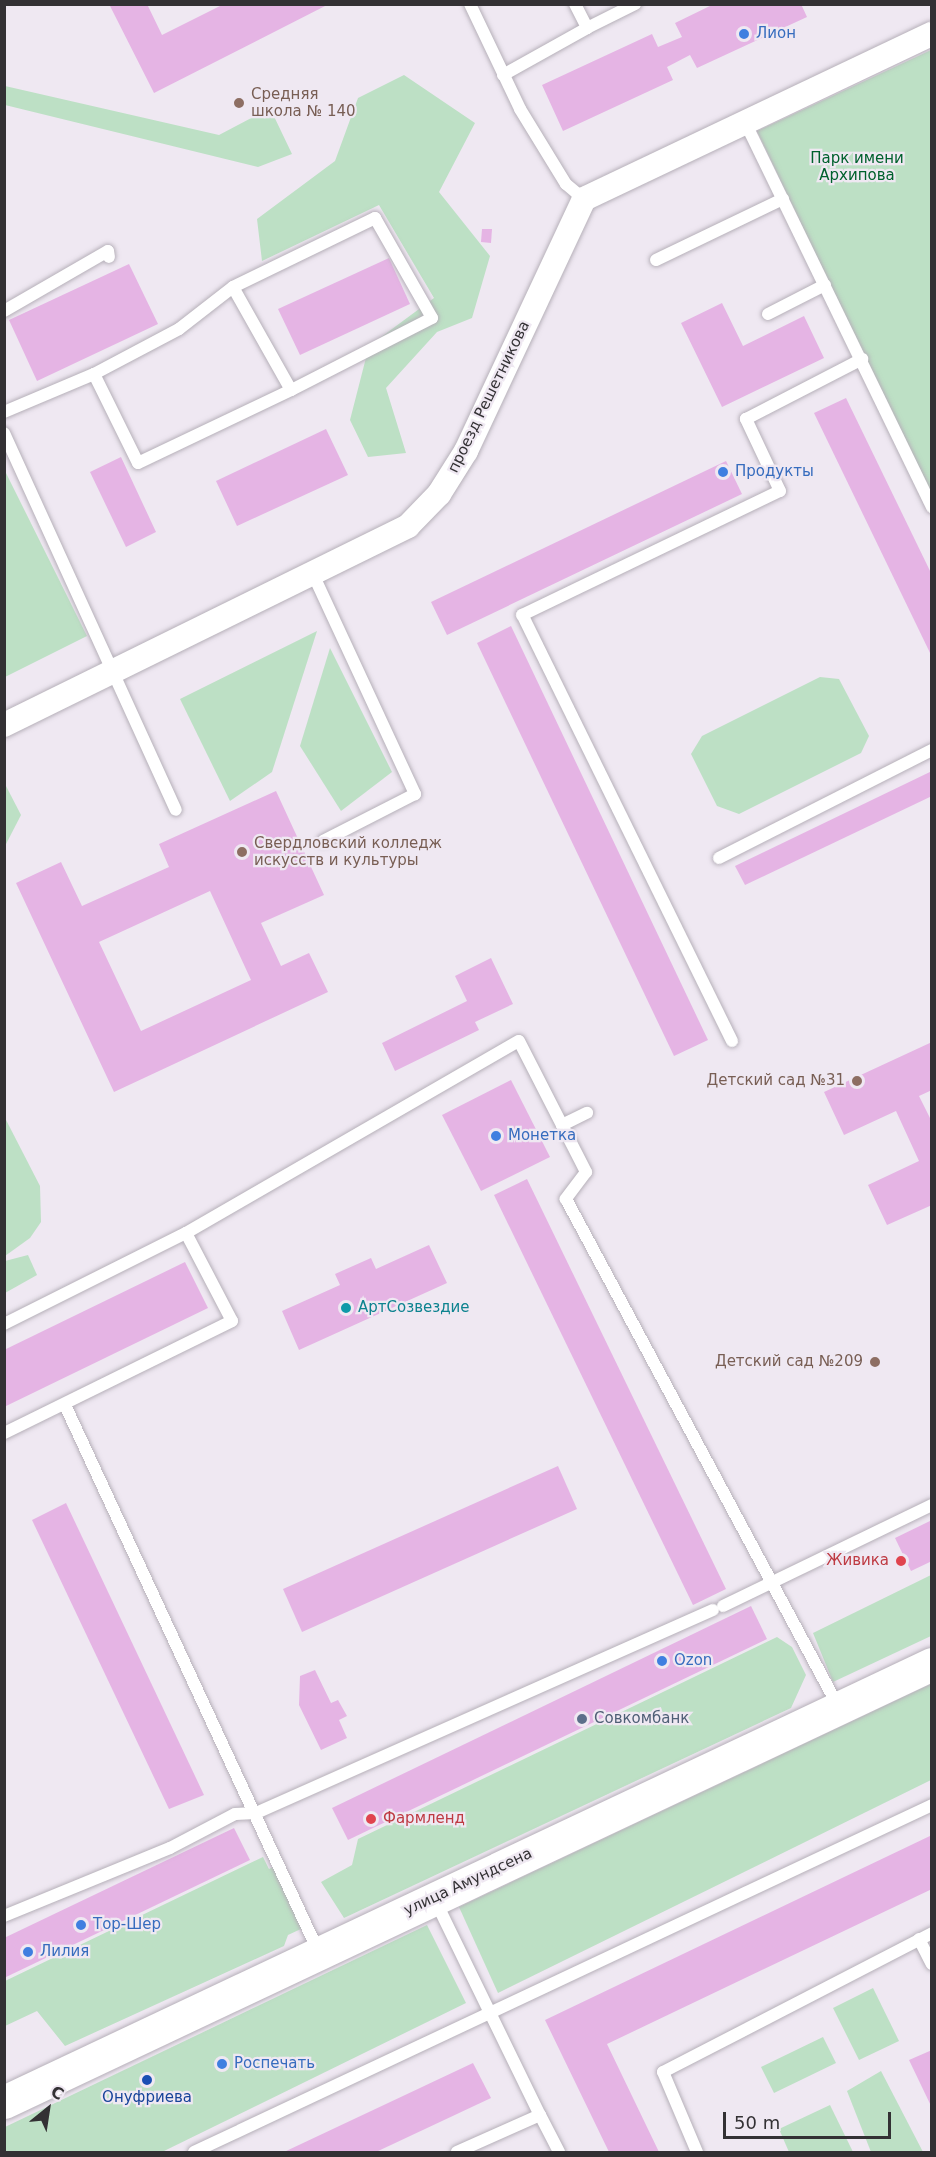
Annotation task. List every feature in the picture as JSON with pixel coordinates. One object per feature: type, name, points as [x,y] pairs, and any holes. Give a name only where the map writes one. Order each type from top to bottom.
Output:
[{"type":"main road","name":"улица Амундсена","points":[[4,2102],[838,1706],[932,1664]]},
{"type":"street","points":[[584,199],[932,34]]},
{"type":"street","name":"проезд Решетникова","points":[[4,725],[408,526],[439,494],[466,451],[584,199]]},
{"type":"lane","points":[[470,4],[504,75],[566,184],[584,199]]},
{"type":"lane","points":[[575,4],[587,28]]},
{"type":"lane","points":[[504,75],[635,4]]},
{"type":"lane","points":[[746,124],[932,507]]},
{"type":"lane","points":[[657,261],[783,199]]},
{"type":"lane","points":[[4,412],[94,374],[179,330],[233,287],[375,218],[432,318],[291,390],[138,463],[94,374]]},
{"type":"lane","points":[[4,311],[108,251],[109,257]]},
{"type":"lane","points":[[768,314],[825,285]]},
{"type":"lane","points":[[233,287],[291,390]]},
{"type":"lane","points":[[732,1041],[522,615],[780,491],[746,418],[862,360]]},
{"type":"lane","points":[[4,432],[117,671],[176,810]]},
{"type":"lane","points":[[312,572],[415,794],[323,842]]},
{"type":"lane","points":[[719,858],[932,750]]},
{"type":"lane","points":[[4,1324],[186,1233],[519,1041],[586,1172],[566,1198],[773,1578],[838,1706]]},
{"type":"lane","points":[[562,1125],[587,1113]]},
{"type":"lane","points":[[4,1433],[232,1321],[186,1233]]},
{"type":"lane","points":[[65,1405],[319,1953]]},
{"type":"lane","points":[[4,1916],[235,1814],[256,1813],[718,1608],[773,1578],[932,1504]]},
{"type":"lane","points":[[194,2152],[489,2011],[932,1805]]},
{"type":"lane","points":[[434,1899],[559,2152]]},
{"type":"lane","points":[[697,2152],[663,2072],[932,1933]]},
{"type":"lane","points":[[920,1939],[932,1964]]},
{"type":"lane","points":[[457,2152],[540,2115]]},
{"type":"green space","name":"Парк имени Архипова","points":[[931,50],[931,497],[757,131]]},
{"type":"green space","points":[[404,75],[475,123],[439,192],[490,256],[472,318],[437,332],[386,388],[406,453],[368,457],[350,420],[369,346],[434,298],[379,205],[262,261],[257,219],[335,161],[358,98]]},
{"type":"green space","points":[[5,86],[219,135],[270,108],[292,154],[258,167],[5,105]]},
{"type":"green space","points":[[5,471],[87,636],[4,677]]},
{"type":"green space","points":[[317,631],[272,772],[230,801],[180,699]]},
{"type":"green space","points":[[330,648],[392,772],[341,811],[300,746]]},
{"type":"green space","points":[[820,677],[839,679],[869,736],[861,753],[739,814],[717,806],[691,754],[702,736]]},
{"type":"green space","points":[[6,786],[21,815],[5,846],[4,787]]},
{"type":"green space","points":[[4,1116],[40,1186],[41,1222],[30,1238],[5,1256]]},
{"type":"green space","points":[[28,1255],[37,1275],[5,1293],[5,1261]]},
{"type":"green space","points":[[931,1575],[931,1636],[833,1682],[813,1633]]},
{"type":"green space","points":[[777,1637],[792,1647],[806,1675],[791,1708],[344,1918],[321,1882],[352,1865],[358,1839]]},
{"type":"green space","points":[[931,1684],[931,1780],[498,1993],[459,1907]]},
{"type":"green space","points":[[263,1857],[269,1869],[273,1867],[303,1928],[288,1935],[284,1946],[65,2046],[37,2011],[5,2026],[5,1981]]},
{"type":"green space","points":[[427,1925],[466,2003],[162,2152],[5,2152],[5,2127]]},
{"type":"green space","points":[[873,1988],[899,2041],[859,2060],[833,2008]]},
{"type":"green space","points":[[823,2037],[836,2063],[774,2093],[761,2067]]},
{"type":"green space","points":[[881,2071],[923,2152],[871,2152],[847,2091]]},
{"type":"green space","points":[[830,2105],[853,2152],[789,2152],[779,2129]]},
{"type":"building","points":[[109,4],[147,4],[162,35],[224,4],[329,4],[154,93]]},
{"type":"building","points":[[714,4],[801,4],[807,17],[697,68],[690,55],[667,67],[673,80],[563,131],[542,85],[652,34],[658,47],[682,37],[675,23]]},
{"type":"building","points":[[482,229],[492,229],[491,243],[481,242]]},
{"type":"building","points":[[389,258],[410,304],[300,355],[278,309]]},
{"type":"building","points":[[129,264],[158,324],[37,381],[9,320]]},
{"type":"building","points":[[722,303],[743,346],[804,316],[824,358],[722,407],[681,323]]},
{"type":"building","points":[[846,398],[932,575],[932,657],[814,413]]},
{"type":"building","points":[[326,429],[348,475],[237,526],[216,481]]},
{"type":"building","points":[[121,457],[156,532],[126,547],[90,472]]},
{"type":"building","points":[[726,461],[742,494],[447,635],[431,602]]},
{"type":"building","points":[[511,626],[708,1040],[674,1056],[477,643]]},
{"type":"building","points":[[932,771],[932,796],[745,885],[735,866]]},
{"type":"building","points":[[276,791],[324,895],[261,923],[281,966],[309,953],[328,992],[114,1092],[16,883],[61,862],[82,906],[169,867],[159,844]],"holes":[[[210,891],[251,980],[141,1031],[99,942]]]},
{"type":"building","points":[[491,958],[513,1004],[475,1022],[479,1030],[395,1071],[382,1043],[467,1001],[455,976]]},
{"type":"building","points":[[932,1042],[932,1090],[919,1096],[932,1122],[932,1205],[887,1225],[868,1185],[919,1161],[896,1111],[844,1135],[824,1092]]},
{"type":"building","name":"Монетка","points":[[511,1080],[550,1157],[481,1191],[442,1115]]},
{"type":"building","points":[[527,1179],[726,1589],[693,1605],[494,1195]]},
{"type":"building","points":[[429,1245],[447,1283],[299,1350],[282,1311],[340,1285],[335,1274],[371,1258],[376,1269]]},
{"type":"building","points":[[185,1262],[208,1308],[4,1407],[4,1350]]},
{"type":"building","points":[[558,1466],[577,1509],[302,1632],[283,1589]]},
{"type":"building","points":[[66,1503],[204,1795],[169,1809],[32,1520]]},
{"type":"building","points":[[932,1520],[932,1561],[911,1571],[895,1538]]},
{"type":"building","points":[[751,1606],[767,1639],[348,1840],[332,1808]]},
{"type":"building","points":[[315,1670],[331,1703],[338,1700],[347,1716],[339,1720],[347,1738],[321,1750],[299,1705],[300,1676]]},
{"type":"building","points":[[234,1828],[250,1860],[4,1978],[4,1938]]},
{"type":"building","points":[[932,1835],[932,1889],[607,2044],[659,2152],[609,2152],[545,2020]]},
{"type":"building","points":[[932,2050],[932,2108],[909,2060]]},
{"type":"building","points":[[473,2063],[491,2098],[376,2152],[284,2152]]},
{"type":"place","name":"Лион","points":[[744,34]]},
{"type":"place","name":"Средняя школа № 140","points":[[239,103]]},
{"type":"place","name":"Продукты","points":[[723,472]]},
{"type":"place","name":"Свердловский колледж искусств и культуры","points":[[242,852]]},
{"type":"place","name":"Детский сад №31","points":[[857,1081]]},
{"type":"place","name":"Монетка","points":[[496,1136]]},
{"type":"place","name":"АртСозвездие","points":[[346,1308]]},
{"type":"place","name":"Детский сад №209","points":[[875,1362]]},
{"type":"place","name":"Живика","points":[[901,1561]]},
{"type":"place","name":"Ozon","points":[[662,1661]]},
{"type":"place","name":"Совкомбанк","points":[[582,1719]]},
{"type":"place","name":"Фармленд","points":[[371,1819]]},
{"type":"place","name":"Тор-Шер","points":[[81,1925]]},
{"type":"place","name":"Лилия","points":[[28,1952]]},
{"type":"place","name":"Роспечать","points":[[222,2064]]},
{"type":"place","name":"Онуфриева","points":[[147,2080]]}]
